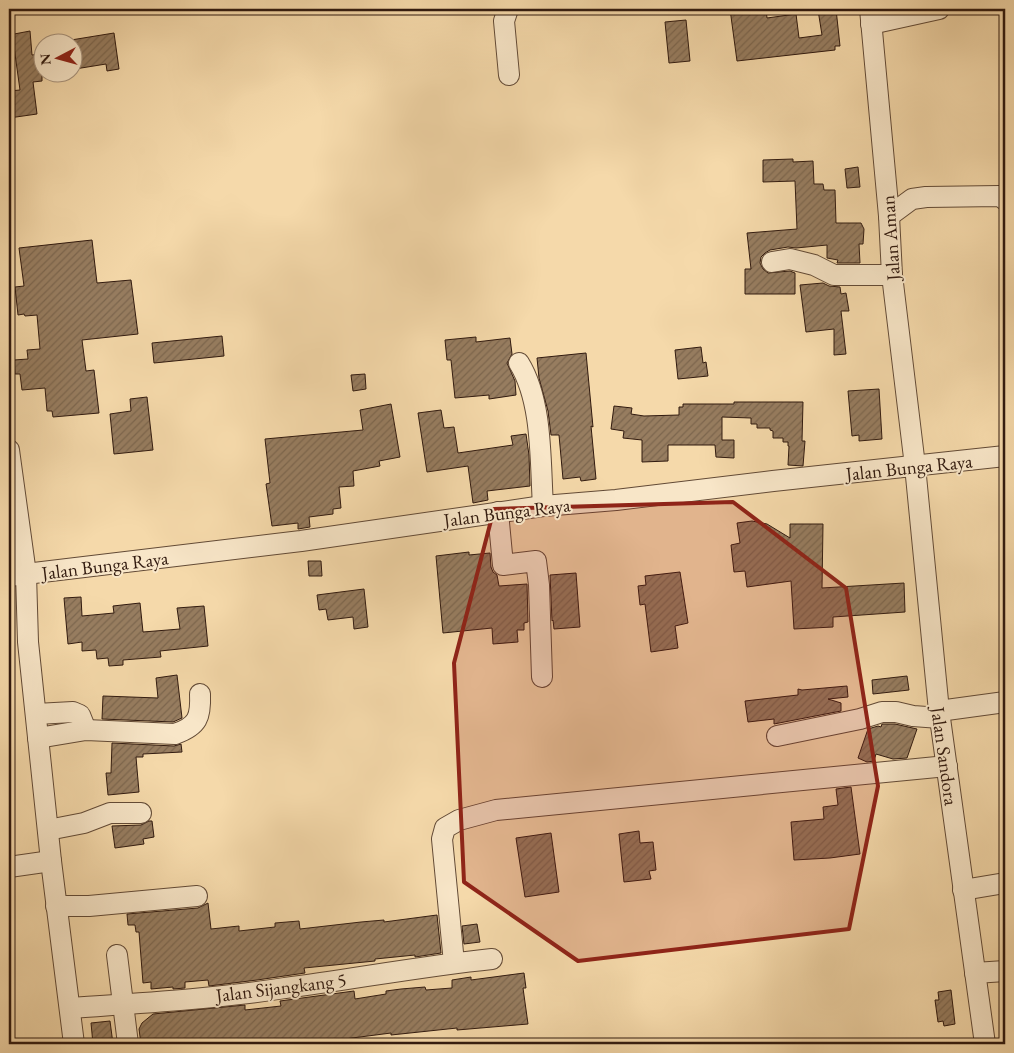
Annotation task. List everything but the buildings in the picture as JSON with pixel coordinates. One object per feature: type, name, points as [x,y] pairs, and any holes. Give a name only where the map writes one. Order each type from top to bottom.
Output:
[{"type":"street","points":[[508,9],[504,21],[509,75]]},
{"type":"street","points":[[871,16],[939,9]]},
{"type":"street","name":"Jalan Aman","points":[[871,16],[889,216],[892,275],[915,466]]},
{"type":"street","points":[[889,216],[912,199],[926,197],[1000,196],[1005,200]]},
{"type":"street","points":[[772,262],[790,259],[814,265],[834,275],[892,275]]},
{"type":"street","points":[[519,364],[526,376],[533,398],[538,426],[543,506]]},
{"type":"street","points":[[9,450],[17,575],[28,642],[56,906],[74,1044]]},
{"type":"street","name":"Jalan Bunga Raya","points":[[17,575],[301,541],[543,506],[616,500],[1005,456]]},
{"type":"street","name":"Jalan Sandora","points":[[915,466],[939,714],[985,1044]]},
{"type":"street","points":[[498,512],[503,565],[536,561],[539,585],[542,677]]},
{"type":"street","points":[[38,738],[86,730],[175,734],[192,726],[201,712],[200,694]]},
{"type":"street","points":[[777,736],[860,719],[882,712],[896,712],[913,716],[939,714],[1005,702]]},
{"type":"street","points":[[36,714],[73,712],[80,715],[86,730]]},
{"type":"street","points":[[454,963],[442,840],[445,828],[459,820],[496,810],[947,766]]},
{"type":"street","points":[[48,830],[84,823],[110,813],[141,813]]},
{"type":"street","points":[[9,867],[51,861]]},
{"type":"street","points":[[963,890],[1005,883]]},
{"type":"street","points":[[56,906],[89,906],[197,896]]},
{"type":"street","points":[[117,955],[128,1044]]},
{"type":"street","name":"Jalan Sijangkang 5","points":[[70,1008],[283,989],[492,959]]},
{"type":"street","points":[[975,973],[1005,971]]},
{"type":"highlighted area","points":[[733,502],[846,588],[878,786],[849,929],[578,961],[464,882],[454,663],[494,509]]}]
